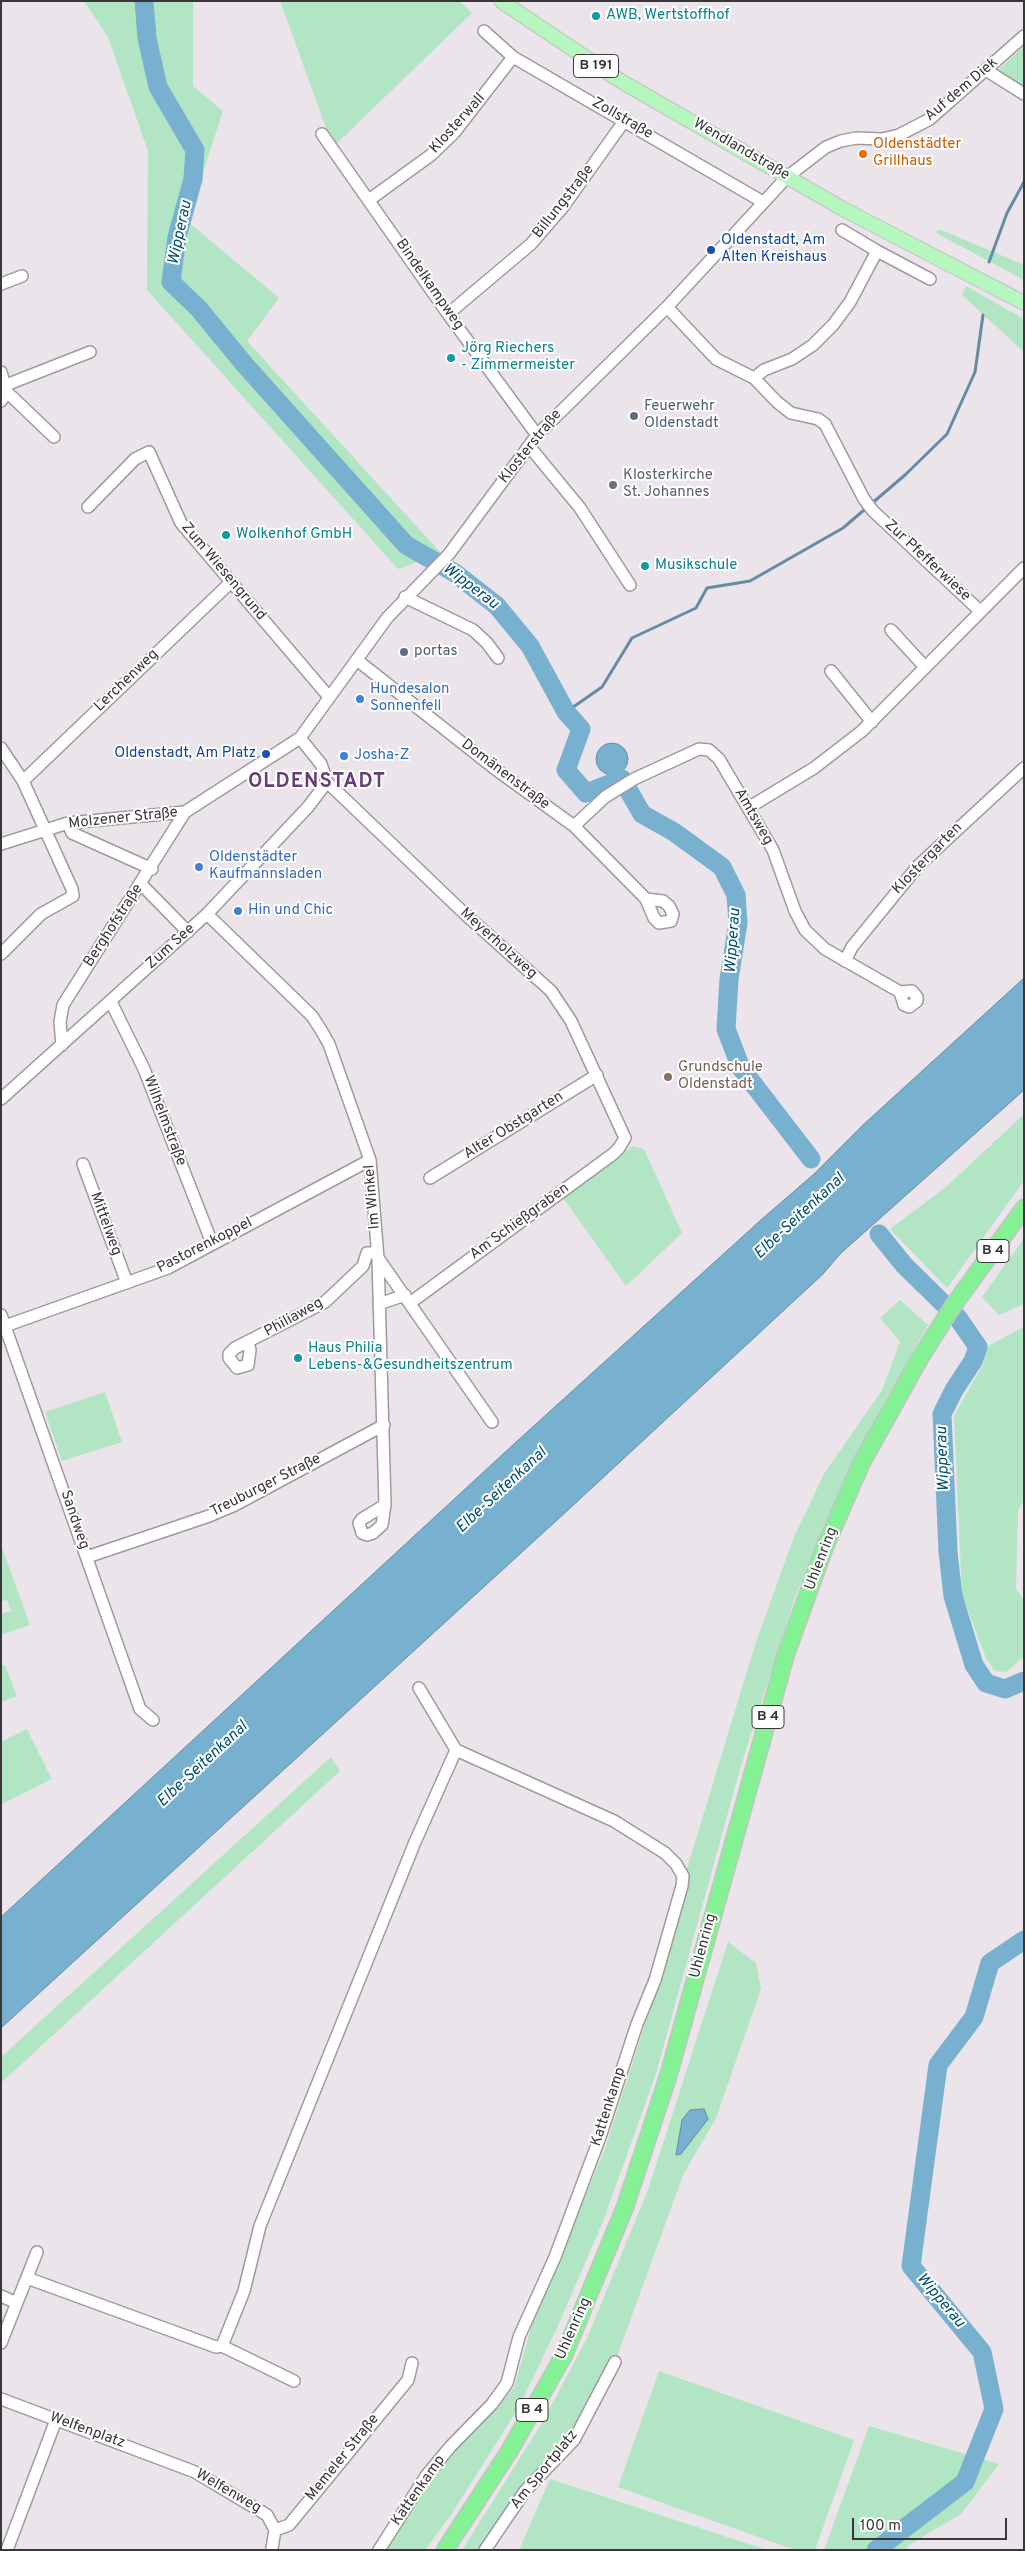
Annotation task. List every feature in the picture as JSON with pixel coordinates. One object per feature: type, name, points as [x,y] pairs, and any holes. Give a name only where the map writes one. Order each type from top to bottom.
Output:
[{"type":"highway","name":"Uhlenring","points":[[446,2550],[510,2450],[564,2355],[625,2207],[668,2077],[786,1654],[824,1549],[862,1462],[938,1331],[962,1294],[1024,1208]]},
{"type":"main road","name":"Wendlandstraße","points":[[501,1],[619,80],[788,177],[973,278],[1024,303]]},
{"type":"street","name":"Zollstraße","points":[[484,31],[512,57],[625,120],[764,202]]},
{"type":"street","name":"Auf dem Diek","points":[[788,177],[826,147],[840,141],[856,138],[882,139],[914,128],[930,119],[1024,36]]},
{"type":"street","name":"Klosterwall","points":[[369,200],[431,155],[454,133],[512,57]]},
{"type":"street","points":[[986,70],[1024,94]]},
{"type":"street","name":"Billungstraße","points":[[448,314],[530,244],[563,207],[625,120]]},
{"type":"street","name":"Bindelkampweg","points":[[322,134],[448,314],[537,436]]},
{"type":"street","name":"Klosterstraße","points":[[300,738],[387,618],[405,597],[450,554],[537,436],[667,307],[740,231],[788,177]]},
{"type":"street","points":[[842,230],[930,279]]},
{"type":"street","points":[[754,378],[764,370],[792,359],[813,345],[833,325],[850,302],[877,251]]},
{"type":"street","points":[[1,284],[22,276]]},
{"type":"street","name":"Zur Pfefferwiese","points":[[667,307],[716,359],[754,378],[777,402],[791,413],[818,419],[825,424],[864,499],[873,511],[980,611]]},
{"type":"street","points":[[5,393],[90,352]]},
{"type":"street","points":[[1,372],[5,393],[54,437]]},
{"type":"street","points":[[529,446],[580,508],[630,585]]},
{"type":"street","name":"Zum Wiesengrund","points":[[88,507],[135,459],[149,452],[181,523],[329,697]]},
{"type":"street","points":[[748,808],[814,768],[872,722],[1024,568]]},
{"type":"street","name":"Lerchenweg","points":[[23,781],[231,582]]},
{"type":"street","points":[[405,597],[473,630],[487,643],[498,658]]},
{"type":"street","points":[[890,630],[925,667]]},
{"type":"street","name":"Domänenstraße","points":[[357,660],[494,768],[574,826],[646,898]]},
{"type":"street","points":[[831,671],[872,722]]},
{"type":"street","points":[[300,738],[321,764],[327,782]]},
{"type":"street","name":"Molzener Straße","points":[[1,844],[68,823],[185,812],[300,738]]},
{"type":"street","points":[[1,748],[23,781],[72,889],[73,896],[40,914],[1,954]]},
{"type":"street","name":"Amtsweg","points":[[574,826],[605,797],[634,779],[699,749],[709,750],[719,759],[780,866],[795,911],[805,930],[825,949],[900,992]]},
{"type":"street","name":"Klostergarten","points":[[845,961],[852,947],[918,866],[1024,768]]},
{"type":"street","name":"Zum See","points":[[1,1099],[207,914],[308,807],[327,782]]},
{"type":"street","name":"Meyerholzweg","points":[[327,782],[466,915],[550,990],[571,1021],[598,1075],[625,1138]]},
{"type":"street","name":"Berghofstraße","points":[[62,1045],[60,1022],[63,1005],[152,868],[185,812]]},
{"type":"street","points":[[68,823],[72,833],[152,868]]},
{"type":"street","points":[[141,884],[188,932]]},
{"type":"street","name":"Im Winkel","points":[[207,914],[312,1016],[322,1030],[329,1044],[370,1160],[377,1255],[384,1425],[385,1505]]},
{"type":"street","name":"Wilhelmstraße","points":[[111,1002],[144,1069],[212,1244]]},
{"type":"street","name":"Alter Obstgarten","points":[[430,1178],[598,1075]]},
{"type":"street","name":"Am Schießgraben","points":[[379,1304],[407,1299],[613,1154],[625,1138]]},
{"type":"street","name":"Pastorenkoppel","points":[[3,1320],[127,1283],[168,1268],[370,1160]]},
{"type":"street","name":"Mittelweg","points":[[83,1164],[127,1283]]},
{"type":"street","name":"Philiaweg","points":[[248,1343],[325,1302],[363,1266],[367,1253],[377,1255]]},
{"type":"street","points":[[377,1255],[492,1422]]},
{"type":"street","name":"Sandweg","points":[[3,1320],[140,1709],[153,1720]]},
{"type":"street","name":"Treuburger Straße","points":[[87,1557],[209,1516],[384,1425]]},
{"type":"street","points":[[222,2346],[244,2291],[260,2226],[415,1842],[456,1750],[419,1688]]},
{"type":"street","name":"Kattenkamp","points":[[379,2550],[426,2476],[450,2447],[492,2404],[507,2383],[519,2337],[555,2257],[600,2137],[636,2024],[655,1980],[682,1886],[680,1870],[665,1853],[614,1821],[456,1750]]},
{"type":"street","points":[[1,2343],[37,2252]]},
{"type":"street","points":[[27,2278],[216,2347],[222,2346],[294,2381]]},
{"type":"street","points":[[1,2296],[17,2303]]},
{"type":"street","name":"Am Sportplatz","points":[[485,2550],[525,2491],[574,2440],[616,2362]]},
{"type":"street","name":"Memeler Straße","points":[[275,2530],[289,2526],[408,2380],[412,2363]]},
{"type":"street","name":"Welfenplatz","points":[[1,2399],[173,2463]]},
{"type":"street","points":[[6,2550],[7,2532],[56,2420]]},
{"type":"street","name":"Welfenweg","points":[[173,2463],[207,2478],[266,2515],[275,2530]]},
{"type":"street","points":[[272,2548],[275,2530]]},
{"type":"green space","points":[[84,1],[193,1],[193,86],[223,111],[187,221],[279,298],[247,341],[441,553],[398,569],[147,290],[148,151],[108,37]]},
{"type":"green space","points":[[280,1],[459,1],[472,13],[333,147]]},
{"type":"green space","points":[[1024,46],[1024,88],[997,71]]},
{"type":"green space","points":[[939,229],[1024,265],[1024,280],[936,233]]},
{"type":"green space","points":[[966,286],[1024,319],[1024,352],[962,295]]},
{"type":"green space","points":[[1024,1114],[1024,1181],[947,1288],[890,1229],[946,1187]]},
{"type":"green space","points":[[632,1146],[644,1149],[682,1233],[626,1286],[563,1198]]},
{"type":"green space","points":[[1024,1238],[1024,1304],[999,1315],[982,1297]]},
{"type":"green space","points":[[900,1300],[928,1325],[884,1402],[856,1457],[795,1597],[740,1769],[656,2074],[602,2224],[556,2330],[519,2407],[451,2515],[425,2550],[385,2550],[432,2475],[514,2388],[533,2321],[605,2149],[667,1956],[688,1865],[756,1642],[794,1537],[824,1474],[882,1390],[900,1342],[880,1318]]},
{"type":"green space","points":[[1024,1327],[1024,1500],[1018,1510],[1016,1589],[1024,1600],[1024,1657],[1006,1672],[995,1671],[986,1658],[962,1595],[954,1416],[982,1366],[988,1346]]},
{"type":"green space","points":[[105,1392],[122,1442],[62,1461],[45,1412]]},
{"type":"green space","points":[[1,1545],[30,1625],[1,1635],[1,1614],[11,1611],[7,1600],[1,1602]]},
{"type":"green space","points":[[5,1665],[17,1696],[1,1702],[1,1666]]},
{"type":"green space","points":[[27,1729],[52,1779],[2,1804],[1,1742]]},
{"type":"green space","points":[[331,1757],[340,1771],[1,2083],[1,2057]]},
{"type":"green space","points":[[728,1942],[756,1963],[761,1989],[716,2118],[683,2175],[615,2362],[601,2393],[488,2550],[462,2550],[542,2423],[587,2338],[648,2190]]},
{"type":"green space","points":[[659,2371],[854,2440],[815,2550],[795,2550],[618,2487]]},
{"type":"green space","points":[[869,2426],[999,2464],[961,2514],[907,2546],[909,2550],[824,2550]]},
{"type":"green space","points":[[550,2479],[767,2550],[519,2550]]},
{"type":"water","points":[[612,743],[618,744],[623,748],[627,753],[627,765],[623,770],[618,774],[612,775],[606,774],[601,770],[597,765],[596,759],[597,753],[601,748],[606,744]]},
{"type":"water","name":"Elbe-Seitenkanal","points":[[1024,978],[1024,1090],[840,1254],[823,1274],[568,1510],[1,2028],[1,1917],[515,1443],[814,1174],[863,1125]]},
{"type":"water","points":[[704,2109],[708,2119],[681,2154],[676,2155],[682,2120],[690,2110]]},
{"type":"waterway","name":"Wipperau","points":[[144,1],[147,38],[158,87],[195,150],[193,179],[177,237],[171,282],[199,309],[245,365],[406,545],[455,573],[497,606],[530,646],[566,712],[581,729],[566,770],[586,793],[622,779],[642,814],[674,832],[722,867],[736,895],[738,923],[729,979],[726,1029],[741,1068],[811,1159]]},
{"type":"waterway","points":[[989,262],[1007,213],[1024,182]]},
{"type":"waterway","points":[[566,712],[602,687],[632,638],[696,608],[707,588],[750,581],[843,528],[905,475],[947,434],[975,372],[983,315]]},
{"type":"waterway","name":"Wipperau","points":[[879,1234],[904,1265],[958,1318],[978,1347],[973,1361],[954,1390],[942,1414],[948,1552],[953,1596],[974,1665],[986,1683],[1005,1689],[1024,1681]]},
{"type":"waterway","name":"Wipperau","points":[[876,2550],[965,2482],[994,2409],[982,2352],[911,2266],[938,2065],[974,2017],[990,1963],[1024,1940]]},
{"type":"place","name":"AWB, Wertstoffhof","points":[[596,16]]},
{"type":"place","name":"Oldenstädter Grillhaus","points":[[863,154]]},
{"type":"place","name":"Oldenstadt, Am Alten Kreishaus","points":[[711,250]]},
{"type":"place","name":"Jörg Riechers - Zimmermeister","points":[[451,358]]},
{"type":"place","name":"Feuerwehr Oldenstadt","points":[[634,416]]},
{"type":"place","name":"Klosterkirche St. Johannes","points":[[613,485]]},
{"type":"place","name":"Wolkenhof GmbH","points":[[226,535]]},
{"type":"place","name":"Musikschule","points":[[645,566]]},
{"type":"place","name":"portas","points":[[404,652]]},
{"type":"place","name":"Hundesalon Sonnenfell","points":[[360,699]]},
{"type":"place","name":"Oldenstadt, Am Platz","points":[[266,754]]},
{"type":"place","name":"Josha-Z","points":[[344,756]]},
{"type":"place","name":"Oldenstädter Kaufmannsladen","points":[[199,867]]},
{"type":"place","name":"Hin und Chic","points":[[238,911]]},
{"type":"place","name":"Grundschule Oldenstadt","points":[[668,1077]]},
{"type":"place","name":"Haus Philia Lebens-&Gesundheitszentrum","points":[[298,1358]]},
{"type":"district","name":"OLDENSTADT","points":[[317,783]]}]
